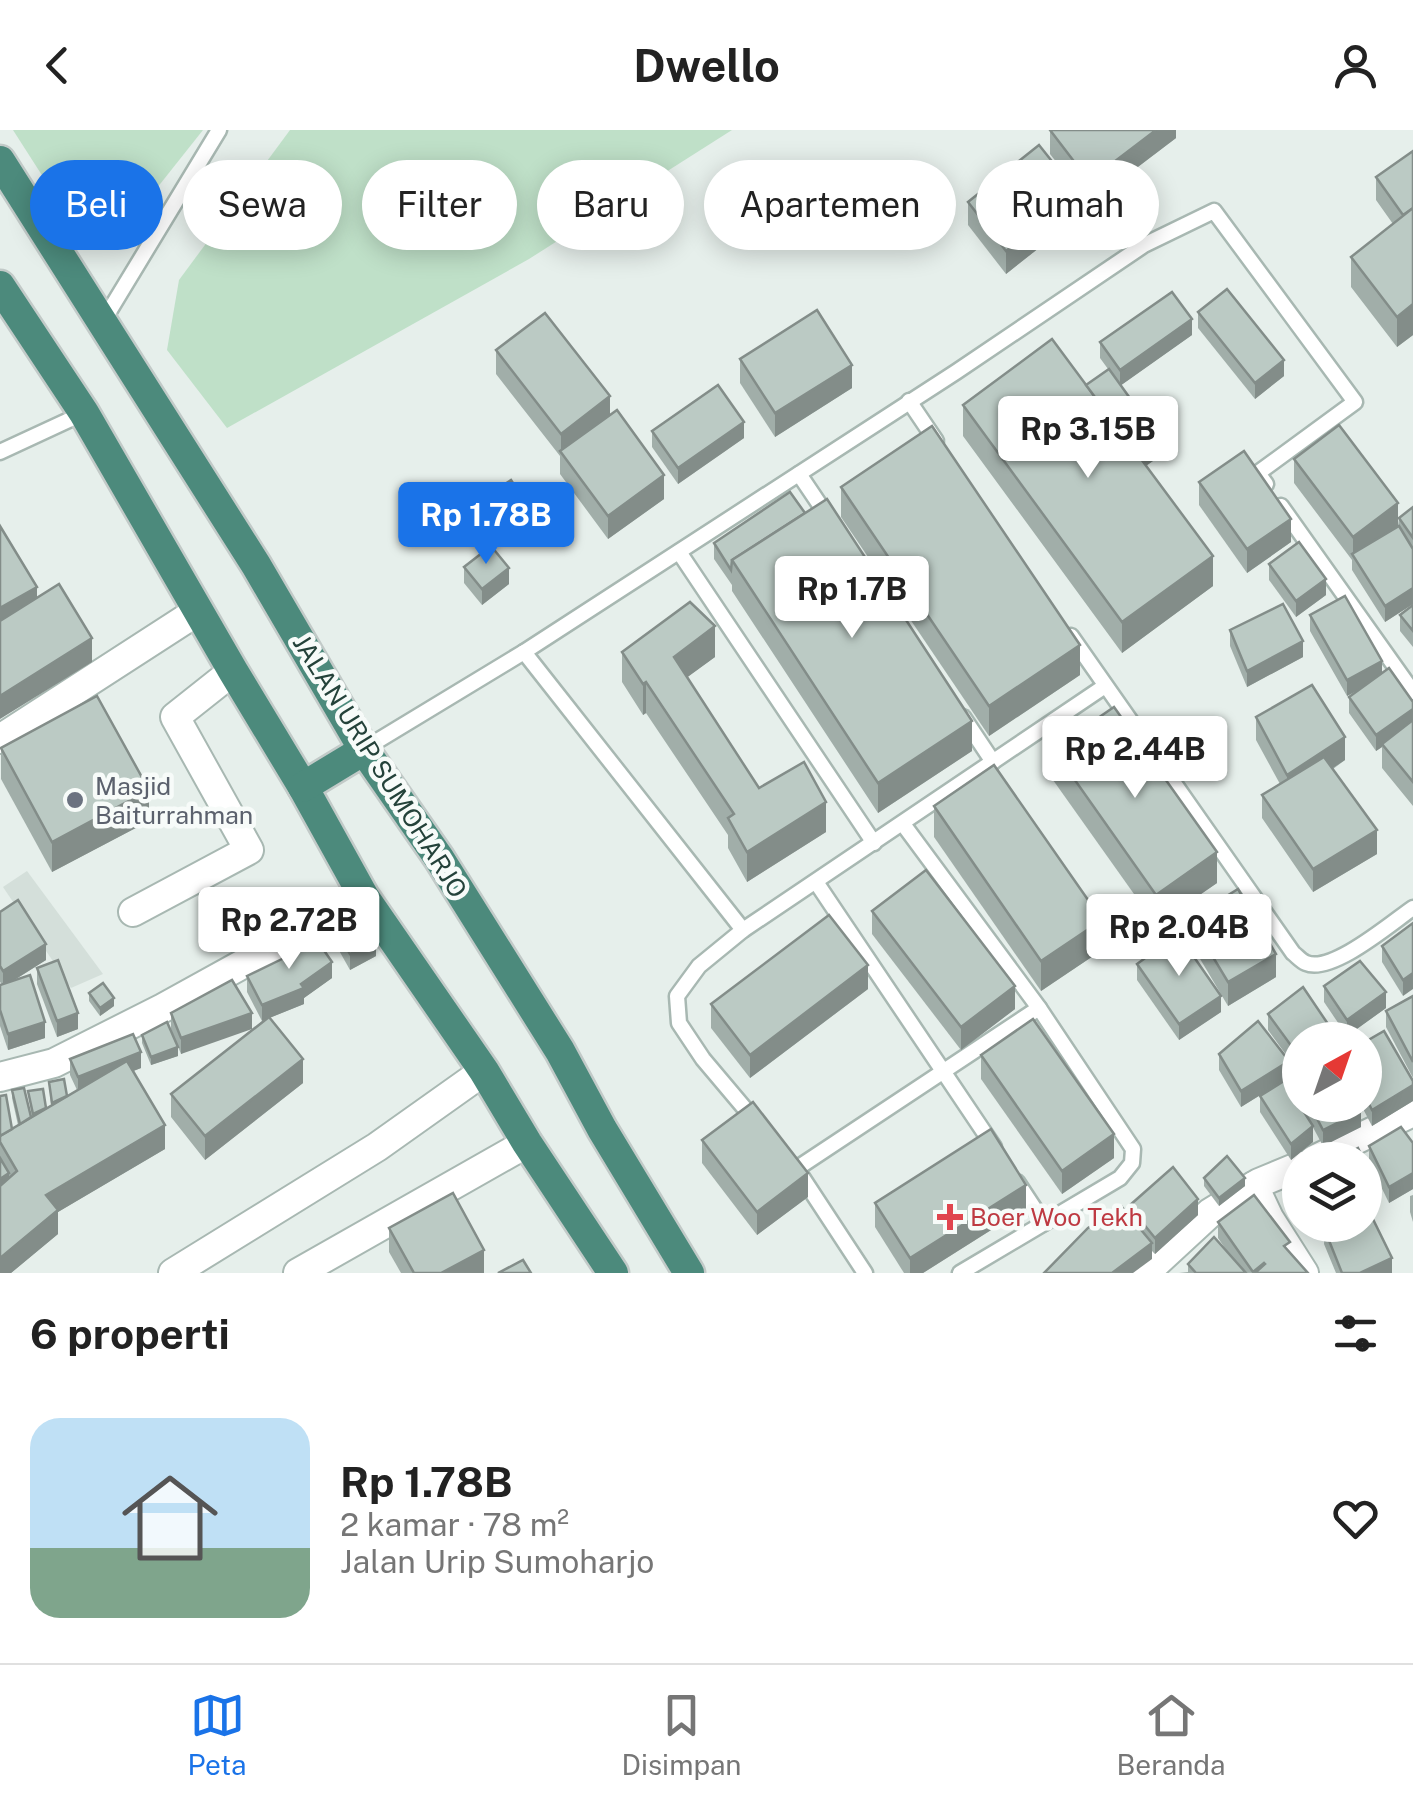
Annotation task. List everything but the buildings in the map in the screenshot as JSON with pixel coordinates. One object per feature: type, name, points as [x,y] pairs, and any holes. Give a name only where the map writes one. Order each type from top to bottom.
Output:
[{"type":"highway","name":"JALAN URIP SUMOHARJO","points":[[0,161],[256,565],[364,750],[440,858],[510,970],[689,1273]]},
{"type":"highway","points":[[0,286],[84,413],[304,787],[364,897],[484,1070],[526,1143],[612,1273]]},
{"type":"highway","points":[[304,787],[364,750]]},
{"type":"street","points":[[0,740],[198,611]]},
{"type":"street","points":[[133,912],[249,850],[176,717],[233,671]]},
{"type":"street","points":[[0,1076],[54,1064],[364,897]]},
{"type":"street","points":[[174,1273],[377,1147],[484,1070]]},
{"type":"street","points":[[1351,1142],[1413,1112]]},
{"type":"street","points":[[298,1273],[526,1143]]},
{"type":"street","points":[[1146,1273],[1210,1213],[1282,1174]]},
{"type":"street","points":[[1254,1186],[1304,1273]]},
{"type":"lane","points":[[102,324],[219,130]]},
{"type":"lane","points":[[364,750],[679,552],[1144,245],[1214,212],[1355,402],[1258,472],[1413,692]]},
{"type":"lane","points":[[908,401],[941,448]]},
{"type":"lane","points":[[0,452],[84,413]]},
{"type":"lane","points":[[799,474],[832,522]]},
{"type":"lane","points":[[679,552],[874,843]]},
{"type":"lane","points":[[1061,622],[1293,953],[1308,964],[1329,964],[1413,908]]},
{"type":"lane","points":[[524,652],[743,930]]},
{"type":"lane","points":[[773,1141],[703,1059],[680,1023],[677,996],[699,966],[743,930],[1105,686]]},
{"type":"lane","points":[[950,698],[994,762]]},
{"type":"lane","points":[[903,824],[1039,1008],[1133,1149],[1132,1163],[1120,1178],[960,1273]]},
{"type":"lane","points":[[816,882],[1044,1223]]},
{"type":"lane","points":[[796,1168],[1039,1008]]},
{"type":"lane","points":[[784,1155],[865,1273]]},
{"type":"shaded area","points":[[27,871],[103,974],[71,988],[3,887]]},
{"type":"green space","points":[[13,130],[203,130],[163,180],[163,160],[32,160]]},
{"type":"green space","points":[[290,130],[732,130],[684,161],[537,160],[537,250],[543,250],[227,428],[167,350],[179,280],[201,250],[342,250],[342,160],[268,160]]},
{"type":"place","name":"Masjid Baiturrahman","points":[[75,800]]},
{"type":"place","name":"Boer Woo Tekh","points":[[950,1217]]}]
